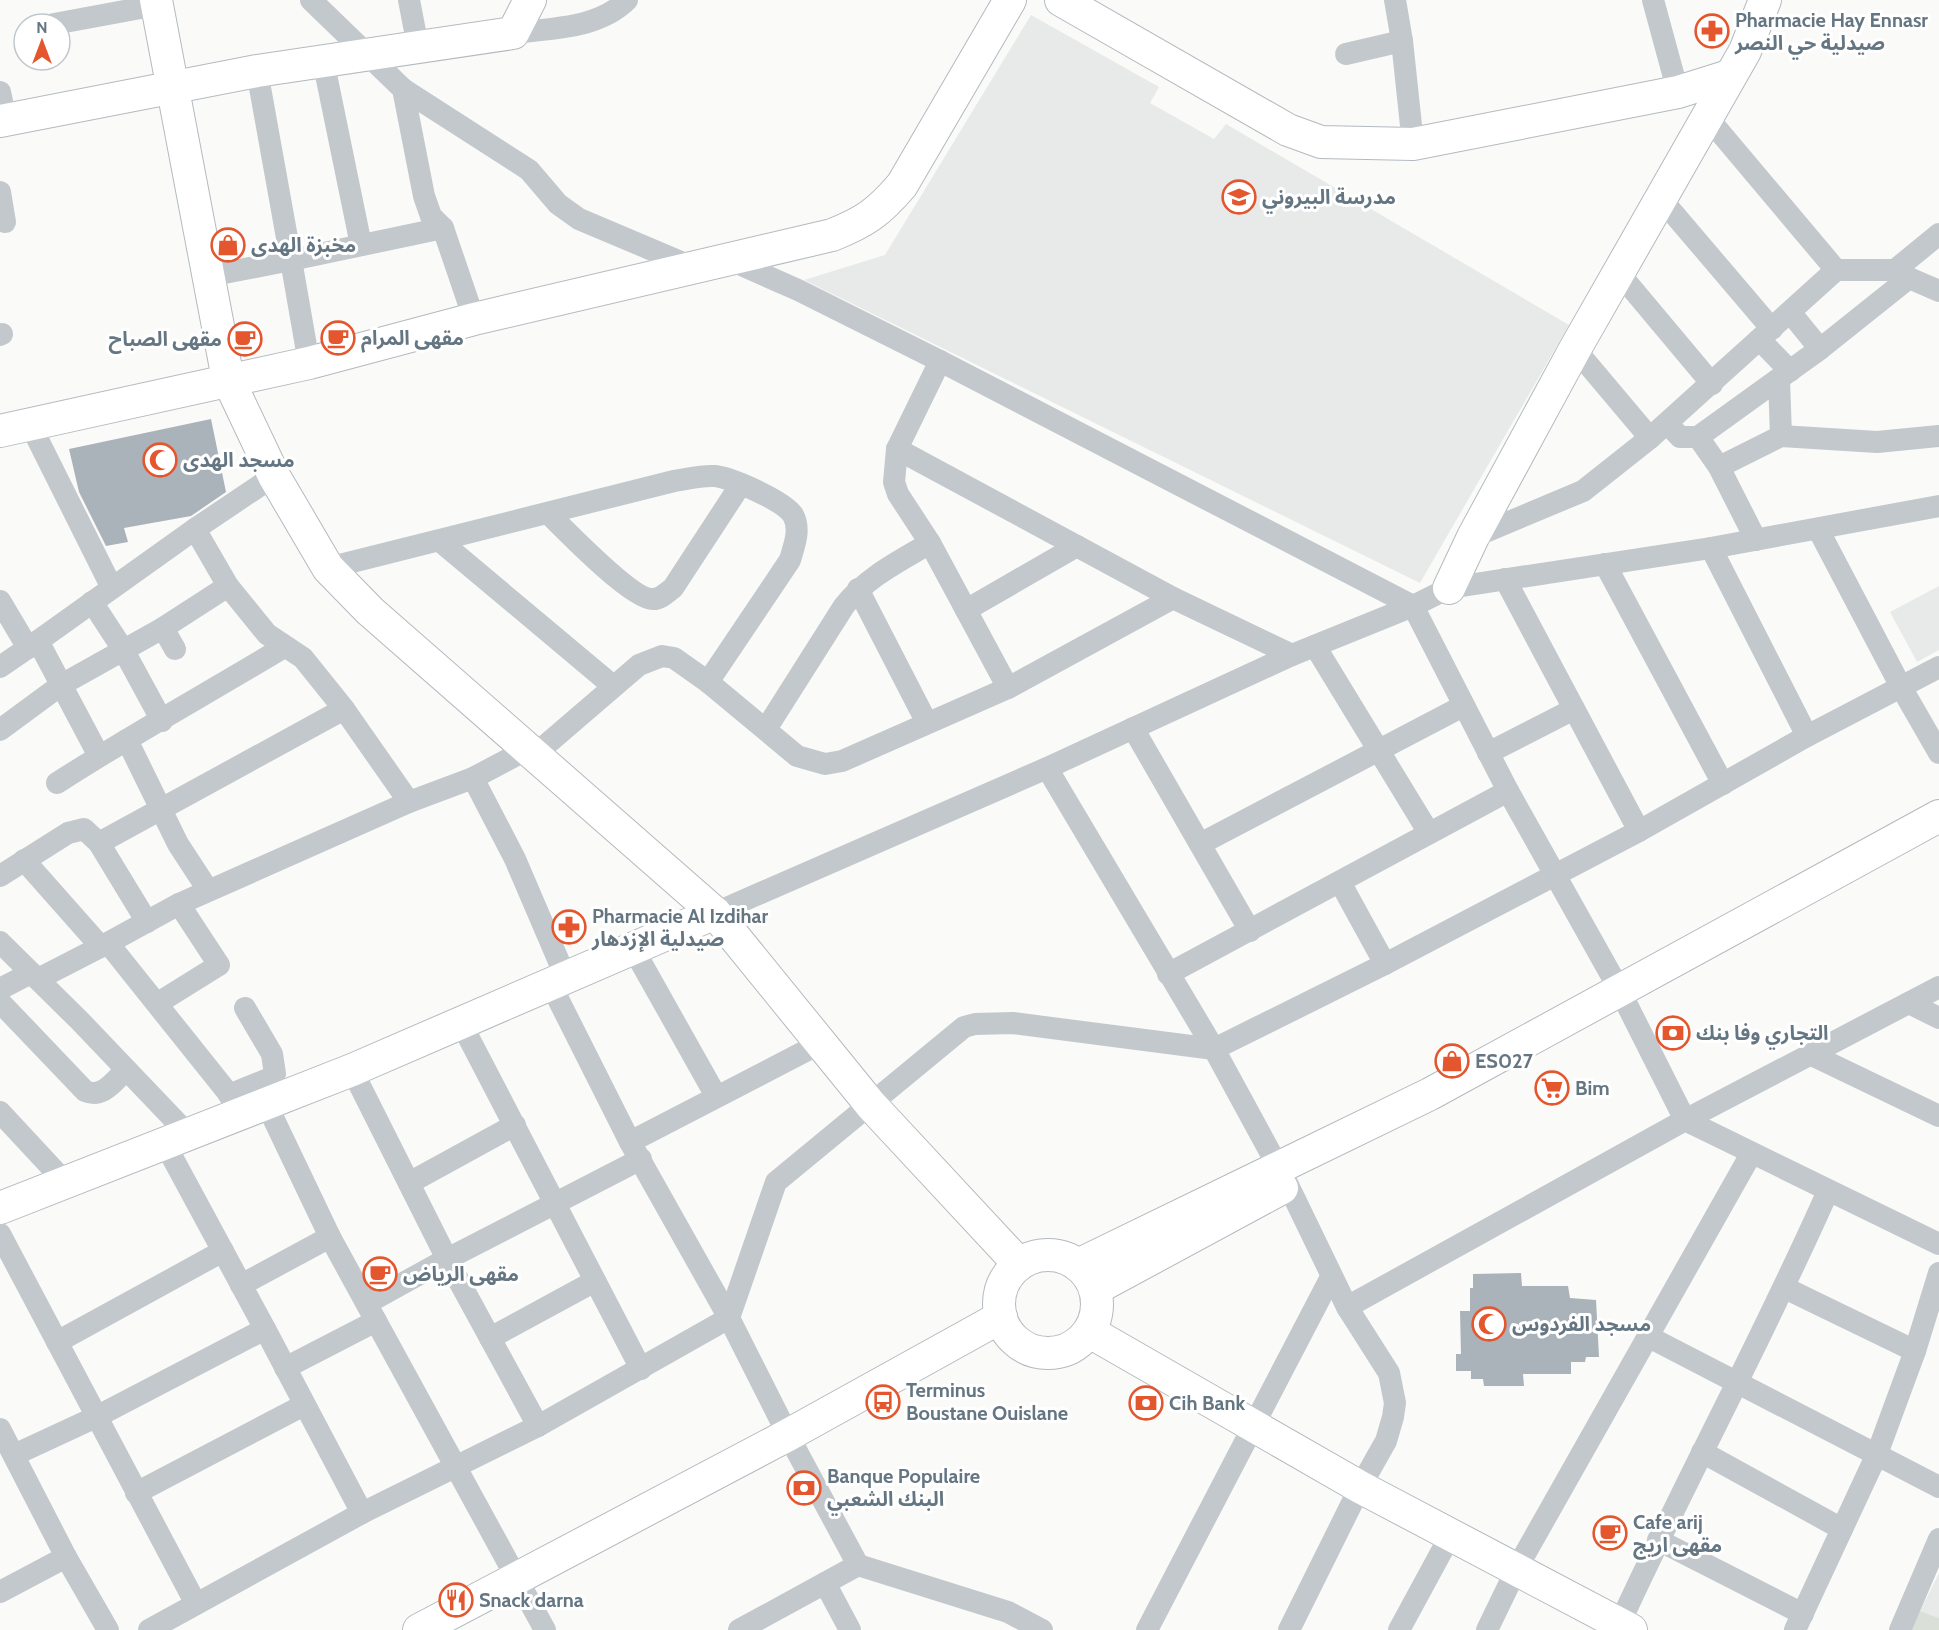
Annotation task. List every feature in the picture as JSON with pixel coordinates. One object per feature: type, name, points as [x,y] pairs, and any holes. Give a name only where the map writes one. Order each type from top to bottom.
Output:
[{"type":"street","points":[[311,0],[403,89],[529,170],[558,204],[579,219],[695,268]]},
{"type":"street","points":[[409,0],[418,47]]},
{"type":"street","points":[[513,33],[530,0]]},
{"type":"street","points":[[2,110],[172,86],[366,53],[594,21],[617,10],[627,0]]},
{"type":"street","points":[[0,431],[309,363],[474,319],[832,235],[861,224],[882,210],[902,185],[1010,0]]},
{"type":"street","points":[[1061,0],[1288,130],[1321,142],[1413,144],[1678,92],[1729,76]]},
{"type":"street","points":[[1395,0],[1402,41],[1413,144]]},
{"type":"street","points":[[1653,0],[1678,92]]},
{"type":"street","points":[[1449,588],[1473,537],[1575,349],[1745,51],[1765,0]]},
{"type":"street","points":[[72,20],[157,3],[228,379],[274,476],[328,568],[370,610],[715,913],[819,1044],[871,1105],[1019,1264]]},
{"type":"street","points":[[1346,54],[1402,41]]},
{"type":"street","points":[[323,60],[361,245]]},
{"type":"street","points":[[257,71],[309,363]]},
{"type":"street","points":[[403,89],[424,196],[431,216],[443,228],[474,319]]},
{"type":"street","points":[[1708,118],[1836,270]]},
{"type":"street","points":[[0,192],[5,222]]},
{"type":"street","points":[[1662,200],[1766,334],[1784,375],[1781,436]]},
{"type":"street","points":[[209,276],[443,228]]},
{"type":"street","points":[[1575,349],[1658,430],[1680,437],[1698,437],[1820,349],[1902,274],[1939,234]]},
{"type":"street","points":[[730,260],[798,290],[940,361],[1413,606],[1488,753],[1624,998],[1685,1120],[1939,1244]]},
{"type":"street","points":[[1473,537],[1582,491],[1712,384],[1836,270],[1902,274],[1939,291]]},
{"type":"street","points":[[1619,273],[1712,384]]},
{"type":"street","points":[[1790,312],[1820,349]]},
{"type":"street","points":[[940,361],[897,449],[893,469],[898,495],[930,543],[1008,687]]},
{"type":"street","points":[[30,424],[112,588]]},
{"type":"street","points":[[1719,466],[1781,436],[1877,442],[1939,436]]},
{"type":"street","points":[[1698,437],[1719,466],[1756,540]]},
{"type":"street","points":[[897,449],[1173,598],[1292,655]]},
{"type":"street","points":[[328,568],[702,475],[717,476],[741,484],[783,505],[793,515],[796,540],[790,560],[708,682]]},
{"type":"street","points":[[0,668],[195,529],[274,476]]},
{"type":"street","points":[[549,514],[626,586],[642,598],[652,599],[662,597],[673,588],[741,484]]},
{"type":"street","points":[[0,1208],[175,1138],[246,1103],[352,1070],[634,950],[1047,768],[1292,655],[1413,606],[1449,588],[1711,548],[1939,507]]},
{"type":"street","points":[[195,529],[228,586],[267,634],[303,658],[344,710],[409,802]]},
{"type":"street","points":[[1818,529],[1901,687],[1939,753]]},
{"type":"street","points":[[440,541],[613,686]]},
{"type":"street","points":[[766,729],[844,606],[858,589],[873,577],[930,543]]},
{"type":"street","points":[[966,610],[1077,546]]},
{"type":"street","points":[[1711,548],[1807,736]]},
{"type":"street","points":[[1605,564],[1723,784]]},
{"type":"street","points":[[1505,579],[1639,831]]},
{"type":"street","points":[[0,730],[61,685],[163,628],[228,586]]},
{"type":"street","points":[[858,589],[927,723]]},
{"type":"street","points":[[0,989],[105,945],[208,890],[530,752],[639,665],[662,656],[674,658],[708,682],[797,756],[825,764],[842,761],[1008,687],[1173,598]]},
{"type":"street","points":[[0,601],[61,685],[99,756]]},
{"type":"street","points":[[92,602],[124,651],[162,721]]},
{"type":"street","points":[[163,628],[175,649]]},
{"type":"street","points":[[1315,646],[1429,833]]},
{"type":"street","points":[[57,783],[284,647]]},
{"type":"street","points":[[149,1630],[362,1513],[538,1426],[729,1318],[776,1182],[952,1036],[975,1024],[1013,1023],[1215,1049],[1385,964],[1639,831],[1807,736],[1939,667]]},
{"type":"street","points":[[1200,844],[1380,752],[1463,706]]},
{"type":"street","points":[[99,843],[162,811],[344,710]]},
{"type":"street","points":[[1488,753],[1574,710]]},
{"type":"street","points":[[1132,728],[1250,931]]},
{"type":"street","points":[[127,740],[178,844],[208,890]]},
{"type":"street","points":[[1047,768],[1168,974],[1215,1049],[1283,1177],[1347,1307],[1389,1373],[1395,1403],[1386,1442],[1360,1487],[1289,1630]]},
{"type":"street","points":[[473,778],[514,859],[559,981],[635,1150],[729,1318],[792,1443],[858,1565],[1004,1621],[1042,1630]]},
{"type":"street","points":[[1168,974],[1508,790]]},
{"type":"street","points":[[1087,1277],[1283,1177],[1440,1111],[1624,998],[1939,816]]},
{"type":"street","points":[[1,872],[77,829],[90,832],[147,922]]},
{"type":"street","points":[[1624,998],[1939,838]]},
{"type":"street","points":[[24,860],[158,1003],[246,1103],[330,1237],[546,1630]]},
{"type":"street","points":[[1340,882],[1385,964]]},
{"type":"street","points":[[158,1003],[219,965],[179,904]]},
{"type":"street","points":[[0,942],[126,1070],[175,1138],[223,1251],[362,1513]]},
{"type":"street","points":[[634,950],[716,1096]]},
{"type":"street","points":[[1347,1307],[1685,1120],[1939,987]]},
{"type":"street","points":[[0,1002],[85,1091],[94,1094],[101,1092],[126,1070]]},
{"type":"street","points":[[1909,1003],[1939,1018]]},
{"type":"street","points":[[245,1008],[272,1054],[275,1074],[246,1103]]},
{"type":"street","points":[[462,1023],[641,1369]]},
{"type":"street","points":[[285,1368],[447,1259],[556,1204],[716,1096],[819,1044]]},
{"type":"street","points":[[1812,1055],[1939,1116]]},
{"type":"street","points":[[352,1070],[447,1259],[538,1426]]},
{"type":"street","points":[[0,1112],[66,1183]]},
{"type":"street","points":[[409,1183],[514,1125]]},
{"type":"street","points":[[1487,1630],[1517,1568],[1751,1154]]},
{"type":"street","points":[[1090,1332],[1360,1487],[1450,1536],[1517,1568],[1613,1626],[1785,1288],[1827,1191]]},
{"type":"street","points":[[0,1234],[196,1604]]},
{"type":"street","points":[[242,1285],[330,1237]]},
{"type":"street","points":[[57,1342],[223,1251]]},
{"type":"street","points":[[1048,1255],[1064,1257],[1087,1277],[1096,1318],[1090,1332],[1078,1344],[1064,1351],[1048,1354],[1032,1351],[1017,1343],[1003,1324],[999,1302],[1002,1288],[1009,1275],[1019,1264],[1033,1257],[1048,1255]]},
{"type":"street","points":[[1658,1540],[1799,1622],[1877,1454],[1915,1351],[1939,1273]]},
{"type":"street","points":[[1147,1630],[1331,1277]]},
{"type":"street","points":[[490,1338],[595,1281]]},
{"type":"street","points":[[1785,1288],[1915,1351]]},
{"type":"street","points":[[419,1630],[522,1586],[792,1443],[1003,1324]]},
{"type":"street","points":[[14,1455],[96,1417],[265,1329]]},
{"type":"street","points":[[1648,1336],[1939,1487]]},
{"type":"street","points":[[136,1493],[304,1405]]},
{"type":"street","points":[[0,1429],[66,1557],[108,1630]]},
{"type":"street","points":[[1702,1452],[1842,1529]]},
{"type":"street","points":[[1399,1630],[1450,1536]]},
{"type":"street","points":[[1900,1630],[1939,1539]]},
{"type":"street","points":[[0,1592],[66,1557]]},
{"type":"street","points":[[747,1628],[858,1565]]},
{"type":"street","points":[[825,1583],[850,1630]]},
{"type":"street","points":[[456,1630],[522,1586]]},
{"type":"shaded area","points":[[1031,15],[1159,87],[1150,103],[1214,139],[1226,124],[1569,325],[1420,583],[804,280],[885,255]]},
{"type":"shaded area","points":[[1939,586],[1939,650],[1917,662],[1890,612]]},
{"type":"shaded area","points":[[1939,1573],[1939,1618],[1920,1611]]},
{"type":"shaded area","points":[[1920,1611],[1939,1618],[1939,1630],[1911,1630]]},
{"type":"building","points":[[211,419],[226,492],[191,516],[124,528],[128,542],[106,546],[79,492],[69,449]]},
{"type":"building","points":[[1521,1273],[1522,1286],[1568,1286],[1570,1298],[1596,1300],[1599,1357],[1586,1357],[1585,1362],[1571,1362],[1571,1374],[1523,1374],[1524,1386],[1484,1386],[1483,1379],[1471,1379],[1471,1371],[1456,1371],[1456,1354],[1461,1354],[1460,1311],[1470,1311],[1470,1288],[1473,1288],[1473,1274]]},
{"type":"place","name":"Pharmacie Hay Ennasr صيدلية حي النصر","points":[[1712,31]]},
{"type":"place","name":"مدرسة البيروني","points":[[1239,197]]},
{"type":"place","name":"مخبزة الهدى","points":[[228,245]]},
{"type":"place","name":"مقهى المرام","points":[[338,338]]},
{"type":"place","name":"مقهى الصباح","points":[[245,339]]},
{"type":"place","name":"مسجد الهدى","points":[[160,460]]},
{"type":"place","name":"Pharmacie Al Izdihar صيدلية الإزدهار","points":[[569,927]]},
{"type":"place","name":"التجاري وفا بنك","points":[[1673,1033]]},
{"type":"place","name":"ES027","points":[[1452,1061]]},
{"type":"place","name":"Bim","points":[[1552,1088]]},
{"type":"place","name":"مقهى الرياض","points":[[380,1274]]},
{"type":"place","name":"مسجد الفردوس","points":[[1489,1324]]},
{"type":"place","name":"Terminus Boustane Ouislane","points":[[883,1402]]},
{"type":"place","name":"Cih Bank","points":[[1146,1403]]},
{"type":"place","name":"Banque Populaire البنك الشعبي","points":[[804,1488]]},
{"type":"place","name":"Cafe arij مقهى اريج","points":[[1610,1533]]},
{"type":"place","name":"Snack darna","points":[[456,1600]]}]
